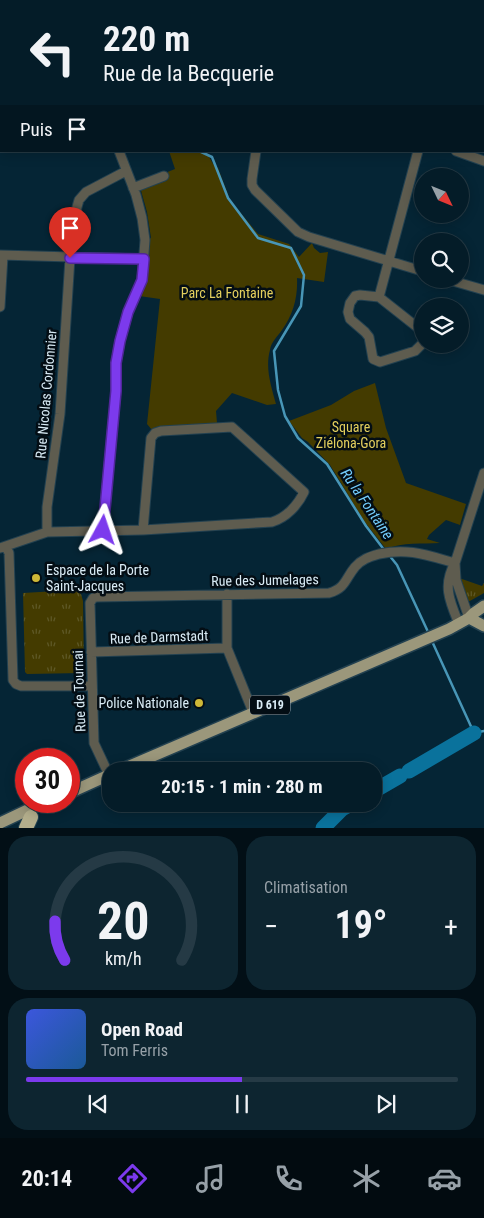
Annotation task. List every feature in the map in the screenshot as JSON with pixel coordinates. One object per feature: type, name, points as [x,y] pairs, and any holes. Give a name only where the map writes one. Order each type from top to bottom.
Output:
[{"type":"main road","points":[[464,621],[484,606]]},
{"type":"main road","points":[[464,621],[484,620]]},
{"type":"main road","points":[[464,621],[484,626]]},
{"type":"main road","name":"D 619","points":[[139,762],[439,634],[464,621]]},
{"type":"main road","name":"D 619","points":[[80,789],[102,779]]},
{"type":"main road","points":[[0,822],[20,813]]},
{"type":"main road","points":[[6,828],[28,822],[38,813]]},
{"type":"street","points":[[103,530],[116,391],[116,363],[128,312],[142,280],[146,240],[133,188],[119,152]]},
{"type":"street","points":[[256,152],[252,185],[298,232],[414,269]]},
{"type":"street","points":[[379,297],[418,152]]},
{"type":"street","points":[[459,152],[484,161]]},
{"type":"street","name":"Rue Nicolas Cordonnier","points":[[47,532],[47,507],[60,414],[70,258],[79,200],[86,192],[126,171]]},
{"type":"street","points":[[133,188],[164,176]]},
{"type":"street","points":[[0,307],[1,256],[144,259]]},
{"type":"street","points":[[469,286],[484,290]]},
{"type":"street","points":[[414,325],[379,297],[355,296],[350,303],[348,312],[350,319],[369,337],[373,360],[380,362],[414,351]]},
{"type":"street","points":[[3,548],[47,532],[143,530],[272,522],[282,519],[301,499],[304,492],[232,427],[161,431],[155,433],[151,438],[143,530]]},
{"type":"street","points":[[464,621],[456,580],[455,564],[484,473]]},
{"type":"street","points":[[3,548],[9,553],[13,680],[21,686],[92,686]]},
{"type":"street","name":"Rue des Jumelages","points":[[90,603],[93,598],[97,597],[328,593],[343,587],[361,560],[385,553],[408,551],[455,564]]},
{"type":"street","points":[[227,594],[227,648],[253,712]]},
{"type":"street","name":"Rue de Tournai","points":[[90,603],[94,743],[105,762]]},
{"type":"street","name":"Rue de Darmstadt","points":[[91,652],[227,648]]},
{"type":"green space","name":"Parc La Fontaine","points":[[169,152],[205,153],[218,168],[230,200],[258,234],[289,244],[299,257],[312,243],[314,248],[320,253],[328,252],[324,282],[297,278],[296,299],[292,312],[271,347],[268,370],[276,404],[267,405],[232,393],[216,411],[217,423],[161,427],[152,430],[147,424],[160,299],[139,296],[148,268],[148,239],[151,238],[147,212],[140,187],[166,180],[165,173],[175,169]]},
{"type":"green space","name":"Square Ziélona-Gora","points":[[375,383],[386,428],[406,483],[466,504],[460,525],[446,520],[427,539],[440,543],[406,544],[386,549],[364,521],[330,465],[302,438],[289,421],[331,405],[354,391]]},
{"type":"green space","points":[[459,578],[482,586],[484,583],[484,593],[468,602],[465,599]]},
{"type":"green space","points":[[74,590],[81,594],[83,601],[84,670],[82,673],[27,674],[25,672],[23,593]]},
{"type":"waterway","name":"Ru la Fontaine","points":[[201,152],[212,157],[228,198],[258,238],[291,248],[304,275],[301,306],[274,351],[278,390],[285,416],[298,438],[327,464],[366,526],[385,551]]},
{"type":"waterway","name":"Ru la Fontaine","points":[[389,555],[397,565],[429,634]]},
{"type":"waterway","name":"Ru la Fontaine","points":[[431,639],[474,733],[484,731]]},
{"type":"waterway","points":[[409,771],[474,733]]},
{"type":"waterway","points":[[382,786],[400,776]]},
{"type":"waterway","points":[[323,828],[339,812]]},
{"type":"place","name":"Espace de la Porte Saint-Jacques","points":[[36,578]]},
{"type":"place","name":"Police Nationale","points":[[199,703]]},
{"type":"route","points":[[70,258],[144,259],[142,280],[128,312],[116,363],[116,391],[103,530]]}]
